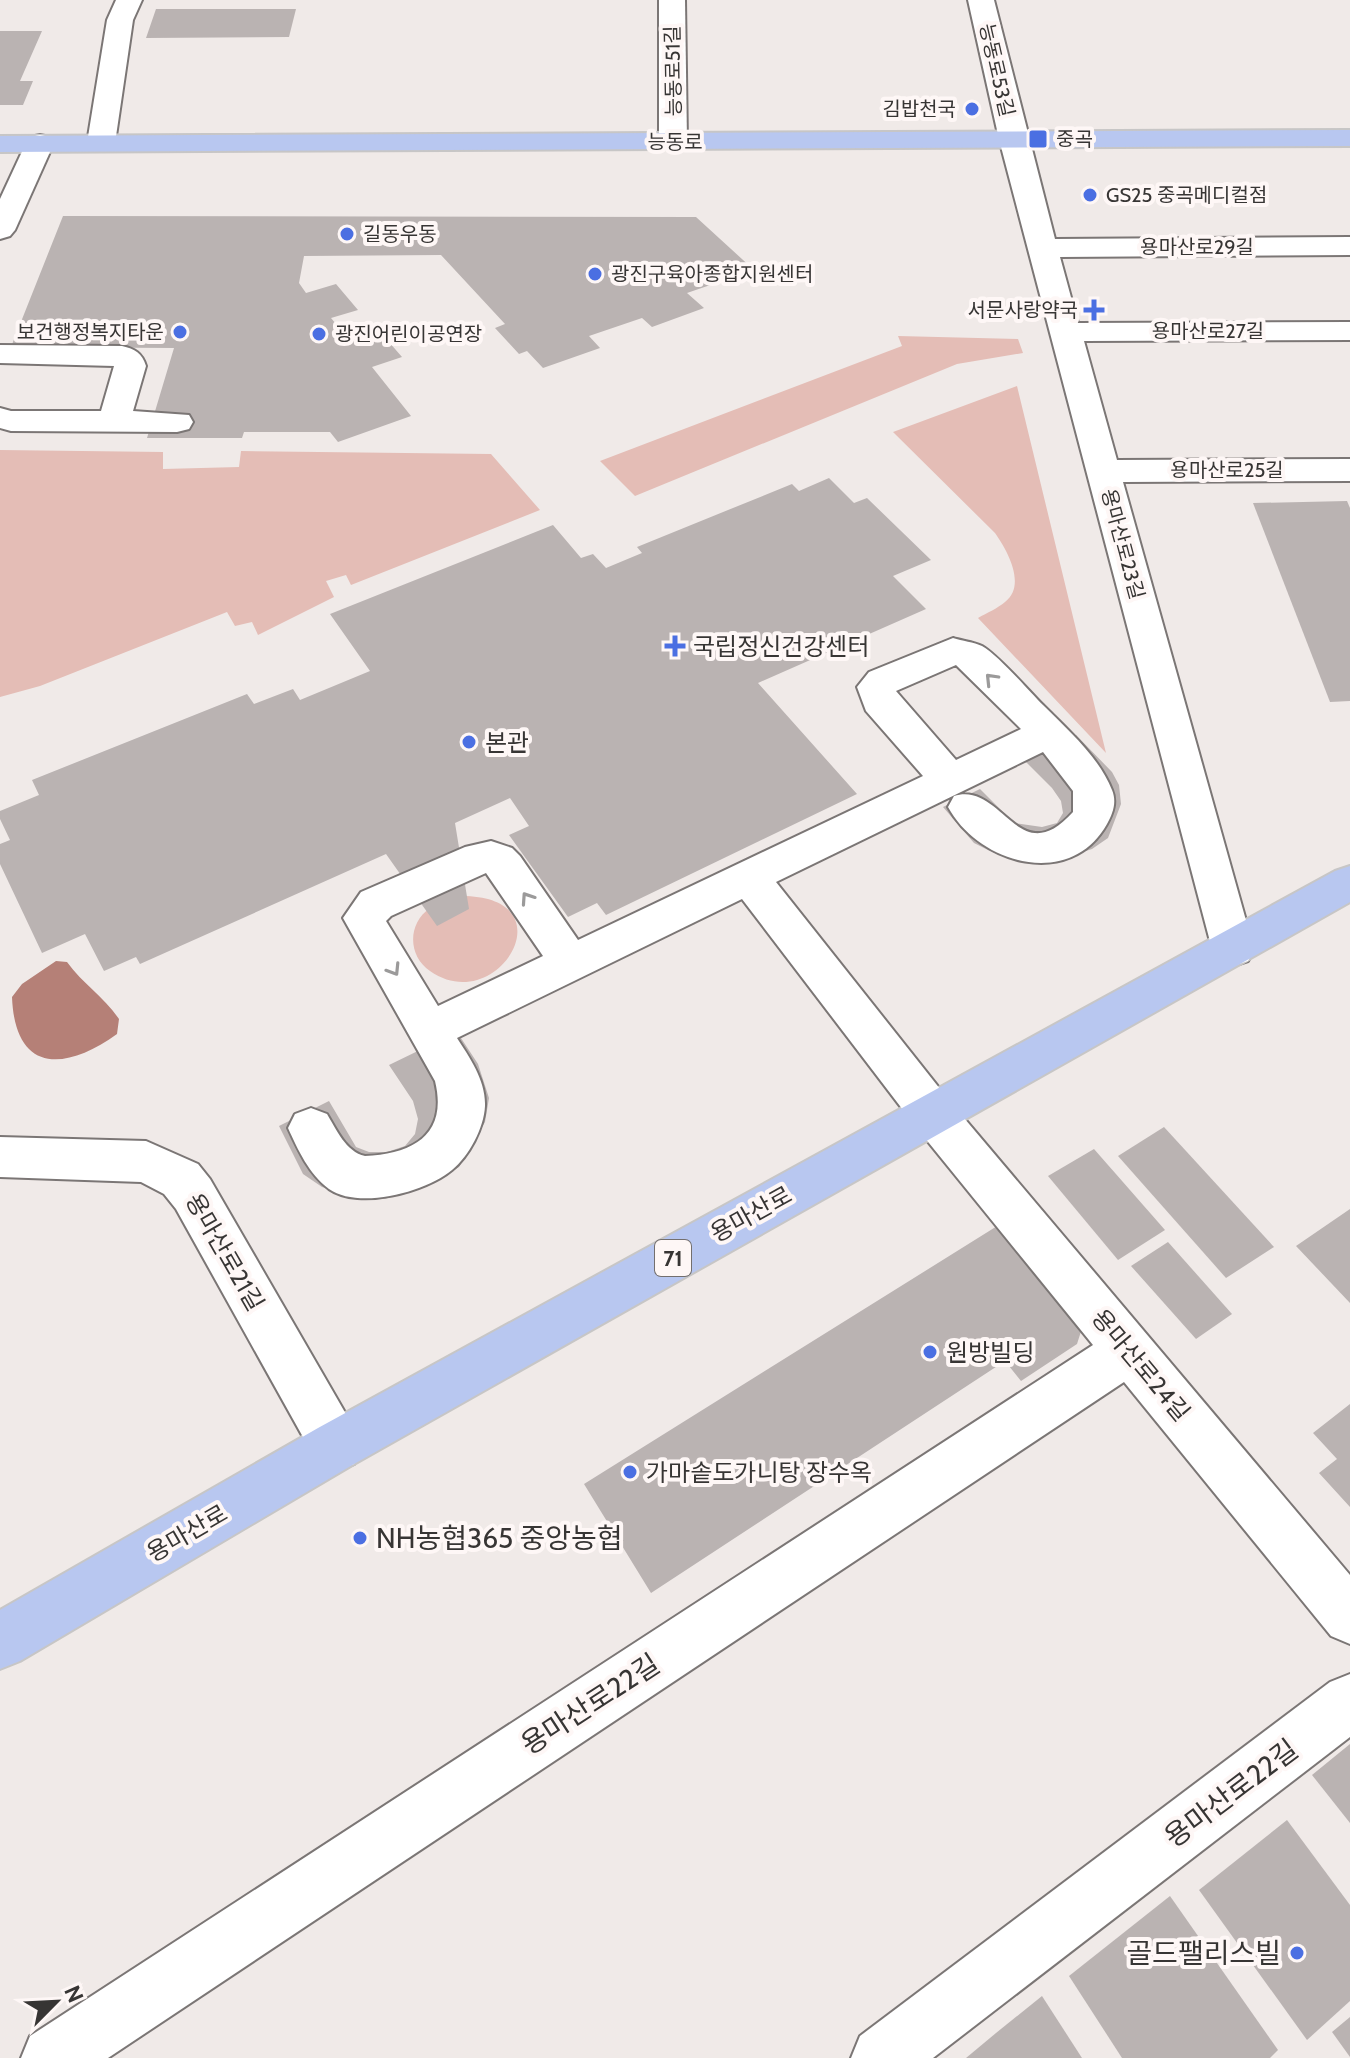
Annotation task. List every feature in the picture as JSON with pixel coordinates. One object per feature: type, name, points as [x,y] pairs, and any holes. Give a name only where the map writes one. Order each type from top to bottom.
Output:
[{"type":"main road","name":"능동로","points":[[0,144],[1350,138]]},
{"type":"main road","name":"용마산로","points":[[0,1641],[336,1446],[932,1113],[1346,890]]},
{"type":"street","points":[[101,143],[120,20],[129,0]]},
{"type":"street","name":"능동로51길","points":[[672,0],[673,142]]},
{"type":"street","name":"능동로53길","points":[[981,0],[1013,139]]},
{"type":"street","name":"용마산로23길","points":[[1013,139],[1233,949]]},
{"type":"street","points":[[0,230],[40,143]]},
{"type":"street","name":"용마산로29길","points":[[1043,248],[1350,246]]},
{"type":"street","name":"용마산로27길","points":[[1065,332],[1350,331]]},
{"type":"street","points":[[0,354],[122,355],[128,359],[130,366],[114,422]]},
{"type":"street","points":[[0,418],[11,421],[177,422]]},
{"type":"street","name":"용마산로25길","points":[[1103,471],[1350,470]]},
{"type":"street","points":[[963,652],[1046,734],[1078,768],[1094,793],[1096,807],[1085,828],[1054,845],[1031,849],[988,829],[879,701],[876,687],[946,654],[963,652]]},
{"type":"street","points":[[431,1030],[750,879],[960,794],[1046,734]]},
{"type":"street","points":[[311,1128],[325,1153],[347,1175],[383,1178],[409,1172],[429,1159],[445,1146],[457,1127],[462,1105],[457,1077],[367,926],[364,918],[376,904],[479,858],[490,856],[499,859],[506,867],[571,963]]},
{"type":"street","name":"용마산로24길","points":[[750,879],[932,1113],[1350,1617]]},
{"type":"street","name":"용마산로21길","points":[[0,1157],[146,1162],[181,1179],[193,1194],[336,1446]]},
{"type":"street","name":"용마산로22길","points":[[52,2058],[1129,1350]]},
{"type":"street","name":"용마산로22길","points":[[882,2058],[1350,1702]]},
{"type":"shaded area","points":[[898,336],[1018,339],[1023,353],[957,364],[635,496],[600,461],[902,346]]},
{"type":"shaded area","points":[[1017,386],[1106,753],[978,618],[1011,595],[1015,577],[1005,549],[995,533],[893,432]]},
{"type":"shaded area","points":[[0,450],[163,452],[163,469],[239,467],[241,451],[491,454],[540,510],[351,585],[346,575],[326,581],[334,597],[258,635],[252,622],[235,626],[227,612],[40,686],[0,697]]},
{"type":"shaded area","points":[[459,896],[493,901],[512,914],[517,932],[512,951],[499,968],[479,979],[455,981],[430,971],[414,949],[414,931],[422,915],[433,906]]},
{"type":"shaded area","points":[[56,961],[67,962],[119,1019],[117,1034],[79,1055],[61,1059],[46,1058],[33,1052],[22,1040],[15,1022],[12,997],[22,984]]},
{"type":"building","points":[[156,9],[296,9],[289,37],[146,38]]},
{"type":"building","points":[[0,31],[42,31],[20,81],[33,81],[23,105],[0,105]]},
{"type":"building","name":"보건행정복지타운","points":[[63,216],[696,217],[754,270],[687,293],[704,308],[652,327],[642,318],[589,336],[600,348],[543,368],[527,351],[519,354],[495,328],[505,324],[441,255],[304,256],[299,283],[306,293],[336,284],[358,310],[331,318],[346,336],[375,326],[402,357],[372,367],[411,416],[338,442],[330,432],[244,432],[242,438],[147,438],[174,348],[11,347]]},
{"type":"building","name":"본관","points":[[829,478],[854,503],[867,498],[931,560],[893,576],[926,609],[758,683],[857,794],[606,915],[597,903],[568,917],[509,835],[529,826],[510,798],[455,823],[469,909],[437,926],[386,854],[140,964],[136,957],[104,971],[85,934],[42,953],[0,864],[0,844],[10,840],[0,819],[0,811],[39,795],[32,780],[247,694],[254,704],[293,689],[300,700],[370,671],[330,614],[553,525],[581,558],[593,554],[606,568],[642,553],[637,547],[792,484],[799,491]]},
{"type":"building","points":[[1347,501],[1350,508],[1350,701],[1330,702],[1253,503]]},
{"type":"building","points":[[1076,735],[1112,772],[1119,785],[1121,804],[1108,838],[1092,849],[1052,862],[1027,861],[994,853],[974,843],[943,807],[980,789],[1014,823],[1042,827],[1057,823],[1063,813],[1061,801],[1025,761]]},
{"type":"building","points":[[457,1032],[478,1064],[489,1098],[485,1122],[459,1167],[436,1182],[385,1199],[357,1198],[322,1187],[303,1174],[279,1126],[329,1101],[356,1147],[369,1152],[387,1152],[405,1146],[415,1134],[418,1119],[413,1101],[389,1065]]},
{"type":"building","points":[[1164,1127],[1274,1247],[1226,1278],[1118,1156]]},
{"type":"building","points":[[1094,1149],[1165,1230],[1118,1260],[1048,1176]]},
{"type":"building","points":[[1350,1209],[1350,1303],[1296,1246]]},
{"type":"building","name":"원방빌딩","points":[[1002,1223],[1084,1322],[1077,1344],[1021,1381],[1005,1361],[651,1593],[584,1484]]},
{"type":"building","points":[[1168,1242],[1232,1314],[1196,1339],[1131,1266]]},
{"type":"building","points":[[1350,1404],[1350,1507],[1319,1473],[1337,1459],[1313,1433]]},
{"type":"building","points":[[1350,1744],[1350,1823],[1312,1775]]},
{"type":"building","name":"골드팰리스빌","points":[[1287,1820],[1350,1905],[1350,2001],[1307,2040],[1199,1890]]},
{"type":"building","points":[[1170,1896],[1278,2050],[1270,2058],[1122,2058],[1069,1976]]},
{"type":"building","points":[[1042,1996],[1082,2058],[966,2058],[996,2033]]},
{"type":"building","points":[[1350,2017],[1350,2057],[1332,2032]]},
{"type":"place","name":"김밥천국","points":[[972,109]]},
{"type":"place","name":"중곡","points":[[1038,139]]},
{"type":"place","name":"GS25 중곡메디컬점","points":[[1090,195]]},
{"type":"place","name":"길동우동","points":[[347,234]]},
{"type":"place","name":"광진구육아종합지원센터","points":[[595,274]]},
{"type":"place","name":"서문사랑약국","points":[[1094,310]]},
{"type":"place","name":"보건행정복지타운","points":[[180,332]]},
{"type":"place","name":"광진어린이공연장","points":[[319,334]]},
{"type":"place","name":"국립정신건강센터","points":[[675,646]]},
{"type":"place","name":"본관","points":[[469,742]]},
{"type":"place","name":"원방빌딩","points":[[930,1352]]},
{"type":"place","name":"가마솥도가니탕 장수옥","points":[[630,1472]]},
{"type":"place","name":"NH농협365 중앙농협","points":[[360,1538]]},
{"type":"place","name":"골드팰리스빌","points":[[1297,1953]]}]
